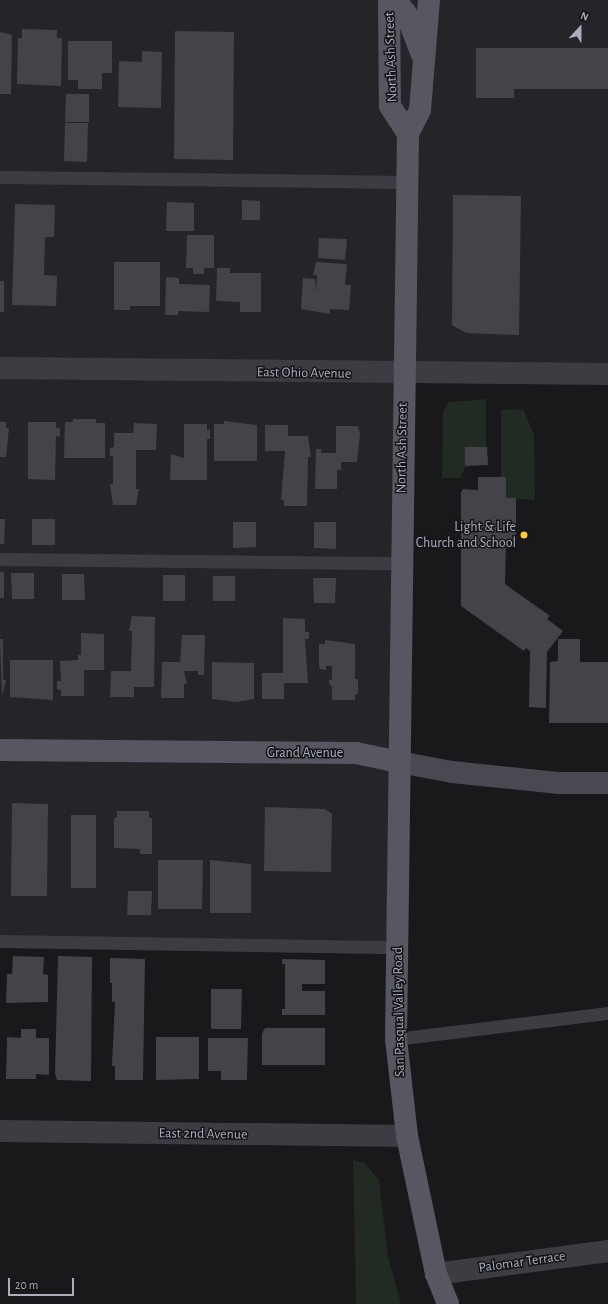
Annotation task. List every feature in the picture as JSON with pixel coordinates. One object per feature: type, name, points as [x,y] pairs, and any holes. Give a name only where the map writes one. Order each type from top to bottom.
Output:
[{"type":"main road","name":"North Ash Street","points":[[389,0],[390,106],[408,134]]},
{"type":"main road","points":[[395,0],[406,14],[422,56]]},
{"type":"main road","name":"North Ash Street","points":[[399,762],[403,373],[408,134],[420,110],[422,56],[429,0]]},
{"type":"main road","name":"Grand Avenue","points":[[0,750],[356,753],[460,773],[559,782],[608,783]]},
{"type":"main road","name":"San Pasqual Valley Road","points":[[399,762],[396,1039],[407,1136],[436,1274],[448,1304]]},
{"type":"street","name":"East Ohio Avenue","points":[[0,368],[608,374]]},
{"type":"street","name":"East 2nd Avenue","points":[[0,1131],[407,1136]]},
{"type":"street","name":"Palomar Terrace","points":[[436,1274],[608,1251]]},
{"type":"lane","points":[[0,176],[407,182]]},
{"type":"lane","points":[[0,559],[401,563]]},
{"type":"lane","points":[[0,941],[398,947]]},
{"type":"lane","points":[[396,1039],[608,1013]]},
{"type":"shaded area","points":[[0,0],[608,0],[608,374],[404,373],[398,947],[0,941]]},
{"type":"shaded area","points":[[486,399],[486,447],[465,466],[461,478],[442,478],[443,411],[449,402]]},
{"type":"shaded area","points":[[523,409],[534,435],[535,500],[506,498],[506,478],[501,477],[501,410]]},
{"type":"shaded area","points":[[353,1160],[365,1163],[379,1180],[388,1257],[401,1304],[356,1304]]},
{"type":"building","points":[[22,29],[57,30],[57,38],[62,38],[61,86],[17,84],[18,38],[22,38]]},
{"type":"building","points":[[175,31],[234,32],[233,160],[174,159]]},
{"type":"building","points":[[0,32],[12,35],[11,94],[0,94]]},
{"type":"building","points":[[68,41],[112,41],[112,73],[102,73],[102,89],[78,89],[78,80],[68,80]]},
{"type":"building","points":[[476,48],[608,48],[608,89],[514,89],[514,98],[476,98]]},
{"type":"building","points":[[142,51],[162,52],[161,108],[118,107],[119,61],[142,62]]},
{"type":"building","points":[[66,94],[89,94],[89,122],[65,122]]},
{"type":"building","points":[[65,123],[88,123],[87,162],[64,161]]},
{"type":"building","points":[[453,195],[521,196],[519,335],[466,333],[452,325]]},
{"type":"building","points":[[242,200],[260,201],[260,220],[242,220]]},
{"type":"building","points":[[167,202],[194,203],[194,231],[166,231]]},
{"type":"building","points":[[15,204],[55,205],[54,237],[45,237],[44,275],[57,276],[56,306],[12,305]]},
{"type":"building","points":[[187,235],[214,235],[214,268],[204,268],[204,274],[193,274],[193,268],[186,268]]},
{"type":"building","points":[[319,238],[347,239],[345,260],[318,258]]},
{"type":"building","points":[[114,262],[160,262],[160,306],[130,306],[130,310],[114,310]]},
{"type":"building","points":[[316,262],[347,264],[345,285],[351,285],[349,310],[330,309],[330,314],[301,309],[303,278],[315,279],[316,292],[317,275],[313,275]]},
{"type":"building","points":[[217,268],[230,268],[230,273],[261,273],[261,312],[240,312],[240,302],[216,301]]},
{"type":"building","points":[[166,277],[179,278],[179,284],[210,285],[209,312],[178,311],[178,315],[165,315]]},
{"type":"building","points":[[0,281],[4,281],[4,312],[0,312]]},
{"type":"building","points":[[73,419],[96,419],[96,423],[105,423],[105,458],[64,458],[65,422],[73,422]]},
{"type":"building","points":[[224,421],[257,425],[257,461],[214,461],[214,424],[224,424]]},
{"type":"building","points":[[0,422],[6,422],[6,428],[9,428],[6,457],[0,457]]},
{"type":"building","points":[[28,422],[56,422],[56,428],[60,428],[60,437],[56,436],[55,480],[28,479]]},
{"type":"building","points":[[134,423],[157,424],[156,450],[136,450],[136,489],[139,489],[136,505],[113,505],[110,484],[113,484],[113,456],[110,456],[110,448],[114,447],[114,433],[133,433]]},
{"type":"building","points":[[184,424],[207,424],[207,430],[210,430],[210,439],[207,439],[207,480],[170,480],[171,454],[184,458]]},
{"type":"building","points":[[265,425],[288,425],[288,436],[308,436],[311,457],[308,457],[307,506],[284,506],[284,500],[281,500],[285,451],[265,451]]},
{"type":"building","points":[[336,426],[358,426],[360,434],[357,462],[341,462],[341,470],[337,470],[337,489],[315,489],[316,449],[321,449],[321,453],[336,453]]},
{"type":"building","points":[[465,447],[487,447],[488,465],[465,466]]},
{"type":"building","points":[[478,477],[506,477],[506,498],[516,498],[516,541],[506,541],[505,584],[550,616],[547,619],[563,631],[547,652],[546,708],[529,707],[530,651],[526,648],[524,651],[461,606],[461,493],[463,489],[478,490]]},
{"type":"building","points":[[0,519],[5,519],[4,544],[0,544]]},
{"type":"building","points":[[32,519],[55,519],[55,545],[32,545]]},
{"type":"building","points":[[233,522],[256,522],[256,547],[233,548]]},
{"type":"building","points":[[314,522],[336,522],[336,549],[314,548]]},
{"type":"building","points":[[0,572],[4,572],[4,598],[0,598]]},
{"type":"building","points":[[11,573],[34,573],[34,599],[12,599]]},
{"type":"building","points":[[62,574],[84,574],[85,600],[62,600]]},
{"type":"building","points":[[163,575],[185,575],[185,601],[163,601]]},
{"type":"building","points":[[213,576],[235,576],[235,601],[213,601]]},
{"type":"building","points":[[313,578],[336,578],[335,603],[314,603]]},
{"type":"building","points":[[132,616],[155,617],[154,687],[134,687],[134,697],[110,697],[111,671],[131,671],[132,631],[129,631]]},
{"type":"building","points":[[283,618],[305,619],[305,632],[309,632],[309,639],[305,639],[308,683],[284,683],[284,699],[262,699],[262,673],[283,673]]},
{"type":"building","points":[[81,633],[104,634],[104,670],[84,670],[84,696],[61,696],[61,690],[57,689],[57,681],[61,681],[60,661],[78,660],[78,655],[81,655]]},
{"type":"building","points":[[182,635],[205,635],[204,675],[198,675],[198,671],[184,671],[187,684],[184,684],[184,698],[161,698],[162,662],[180,662]]},
{"type":"building","points":[[0,639],[3,639],[3,680],[6,680],[2,696]]},
{"type":"building","points":[[558,639],[580,639],[580,662],[608,662],[608,723],[549,723],[550,662],[558,661]]},
{"type":"building","points":[[325,640],[355,644],[355,679],[358,679],[358,694],[355,694],[355,700],[332,700],[332,687],[329,680],[332,680],[332,666],[326,666],[326,670],[320,669],[319,666],[319,644],[325,644]]},
{"type":"building","points":[[10,660],[53,660],[53,700],[10,697]]},
{"type":"building","points":[[212,662],[254,663],[254,699],[236,702],[212,699]]},
{"type":"building","points":[[12,803],[48,804],[47,896],[11,896]]},
{"type":"building","points":[[265,807],[325,809],[332,814],[331,872],[264,871]]},
{"type":"building","points":[[117,811],[149,811],[149,818],[152,818],[152,854],[140,854],[140,849],[114,848],[114,818],[117,818]]},
{"type":"building","points":[[71,815],[96,815],[96,888],[71,888]]},
{"type":"building","points":[[158,860],[203,860],[202,909],[158,909]]},
{"type":"building","points":[[210,860],[251,864],[251,913],[210,913]]},
{"type":"building","points":[[128,891],[152,891],[151,915],[127,915]]},
{"type":"building","points":[[13,956],[44,957],[43,974],[48,975],[48,1002],[6,1003],[7,974],[12,974]]},
{"type":"building","points":[[58,956],[92,957],[91,1081],[57,1080],[55,1073]]},
{"type":"building","points":[[110,958],[145,959],[143,1080],[115,1080],[115,1066],[112,1066],[115,1002],[112,1002]]},
{"type":"building","points":[[282,959],[325,960],[325,984],[302,984],[302,991],[325,991],[325,1015],[282,1015],[282,1009],[285,1009],[285,964],[282,964]]},
{"type":"building","points":[[211,989],[242,989],[241,1029],[211,1029]]},
{"type":"building","points":[[265,1028],[325,1028],[325,1065],[262,1065],[262,1034]]},
{"type":"building","points":[[21,1029],[36,1029],[36,1038],[49,1038],[49,1075],[36,1074],[36,1079],[6,1079],[7,1037],[21,1038]]},
{"type":"building","points":[[156,1037],[199,1037],[199,1079],[156,1080]]},
{"type":"building","points":[[208,1038],[248,1038],[247,1080],[221,1080],[221,1071],[208,1071]]},
{"type":"place","name":"Light & Life Church and School","points":[[524,535]]}]
